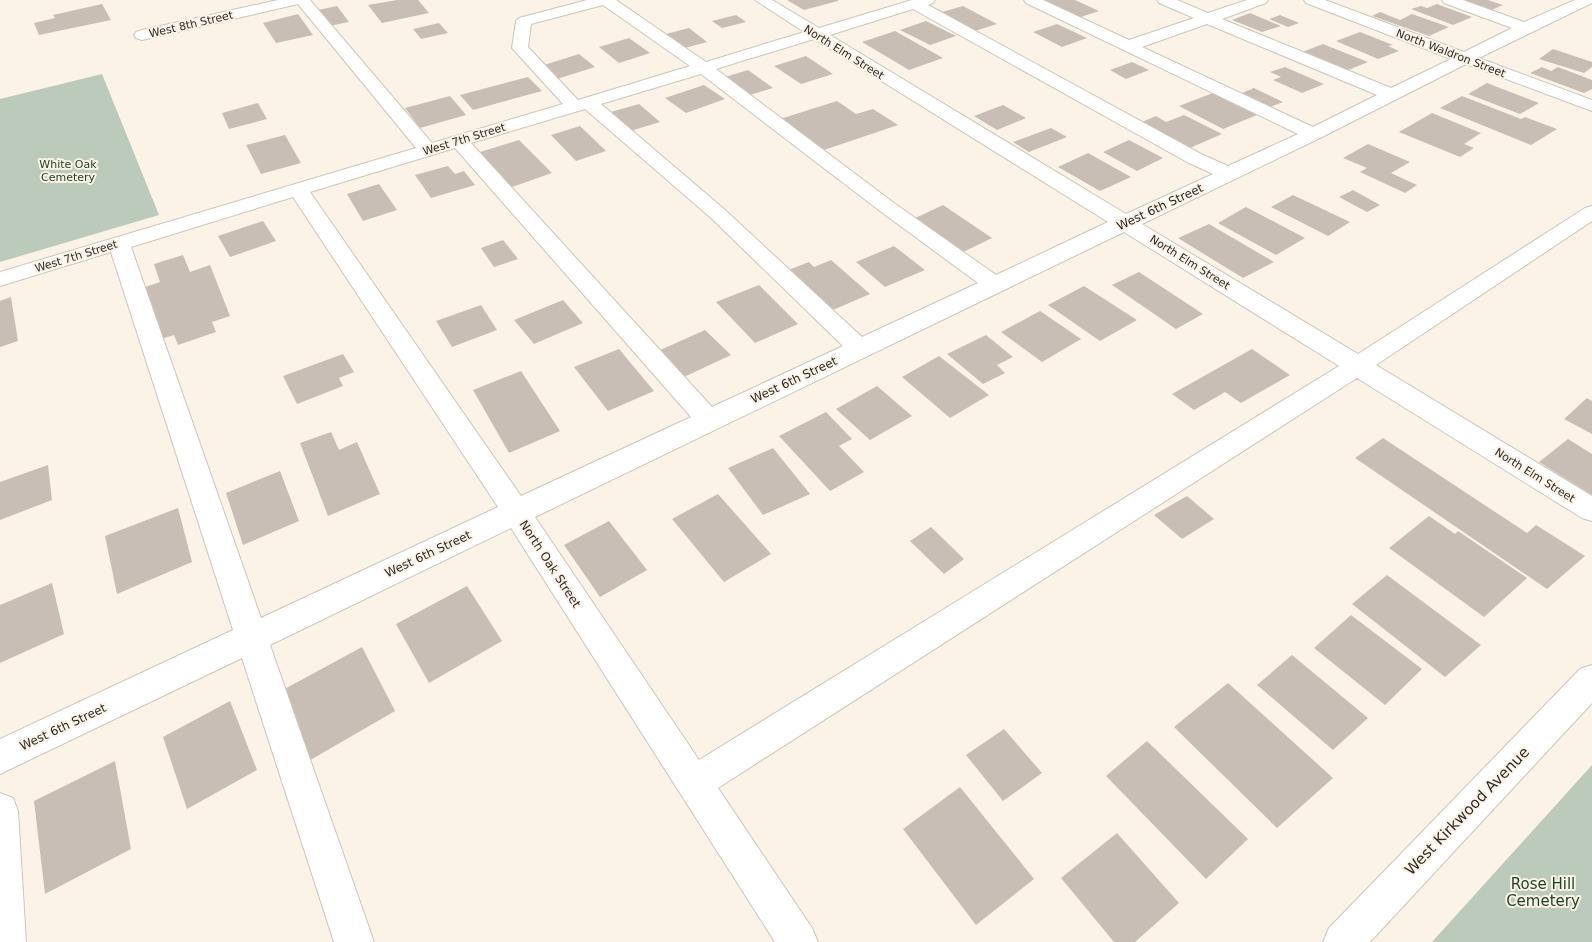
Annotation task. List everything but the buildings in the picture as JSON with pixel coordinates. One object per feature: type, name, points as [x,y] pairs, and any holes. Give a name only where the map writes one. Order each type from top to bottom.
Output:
[{"type":"street","name":"West 8th Street","points":[[142,35],[298,0]]},
{"type":"street","points":[[302,0],[428,150]]},
{"type":"street","points":[[860,349],[717,213],[581,104],[520,48],[524,21],[605,0],[704,68],[887,207],[995,285]]},
{"type":"street","name":"North Elm Street","points":[[762,0],[1592,510]]},
{"type":"street","points":[[1031,0],[1313,134]]},
{"type":"street","points":[[1164,0],[1392,95]]},
{"type":"street","points":[[1128,46],[1260,0]]},
{"type":"street","name":"North Waldron Street","points":[[1311,0],[1592,106]]},
{"type":"street","points":[[1449,0],[1525,28]]},
{"type":"street","points":[[922,2],[1194,158],[1229,174]]},
{"type":"street","name":"West 7th Street","points":[[0,279],[922,2]]},
{"type":"street","name":"West 6th Street","points":[[0,757],[1313,134],[1465,59],[1572,2]]},
{"type":"street","points":[[459,141],[709,421]]},
{"type":"street","name":"North Oak Street","points":[[298,189],[516,512],[798,942]]},
{"type":"street","points":[[694,783],[1358,366],[1592,212]]},
{"type":"street","points":[[119,243],[354,942]]},
{"type":"street","name":"West Kirkwood Avenue","points":[[1343,942],[1592,680]]},
{"type":"street","points":[[0,811],[6,942]]},
{"type":"green space","name":"White Oak Cemetery","points":[[102,74],[159,215],[0,262],[0,99]]},
{"type":"green space","name":"Rose Hill Cemetery","points":[[1592,765],[1592,942],[1432,942]]}]
